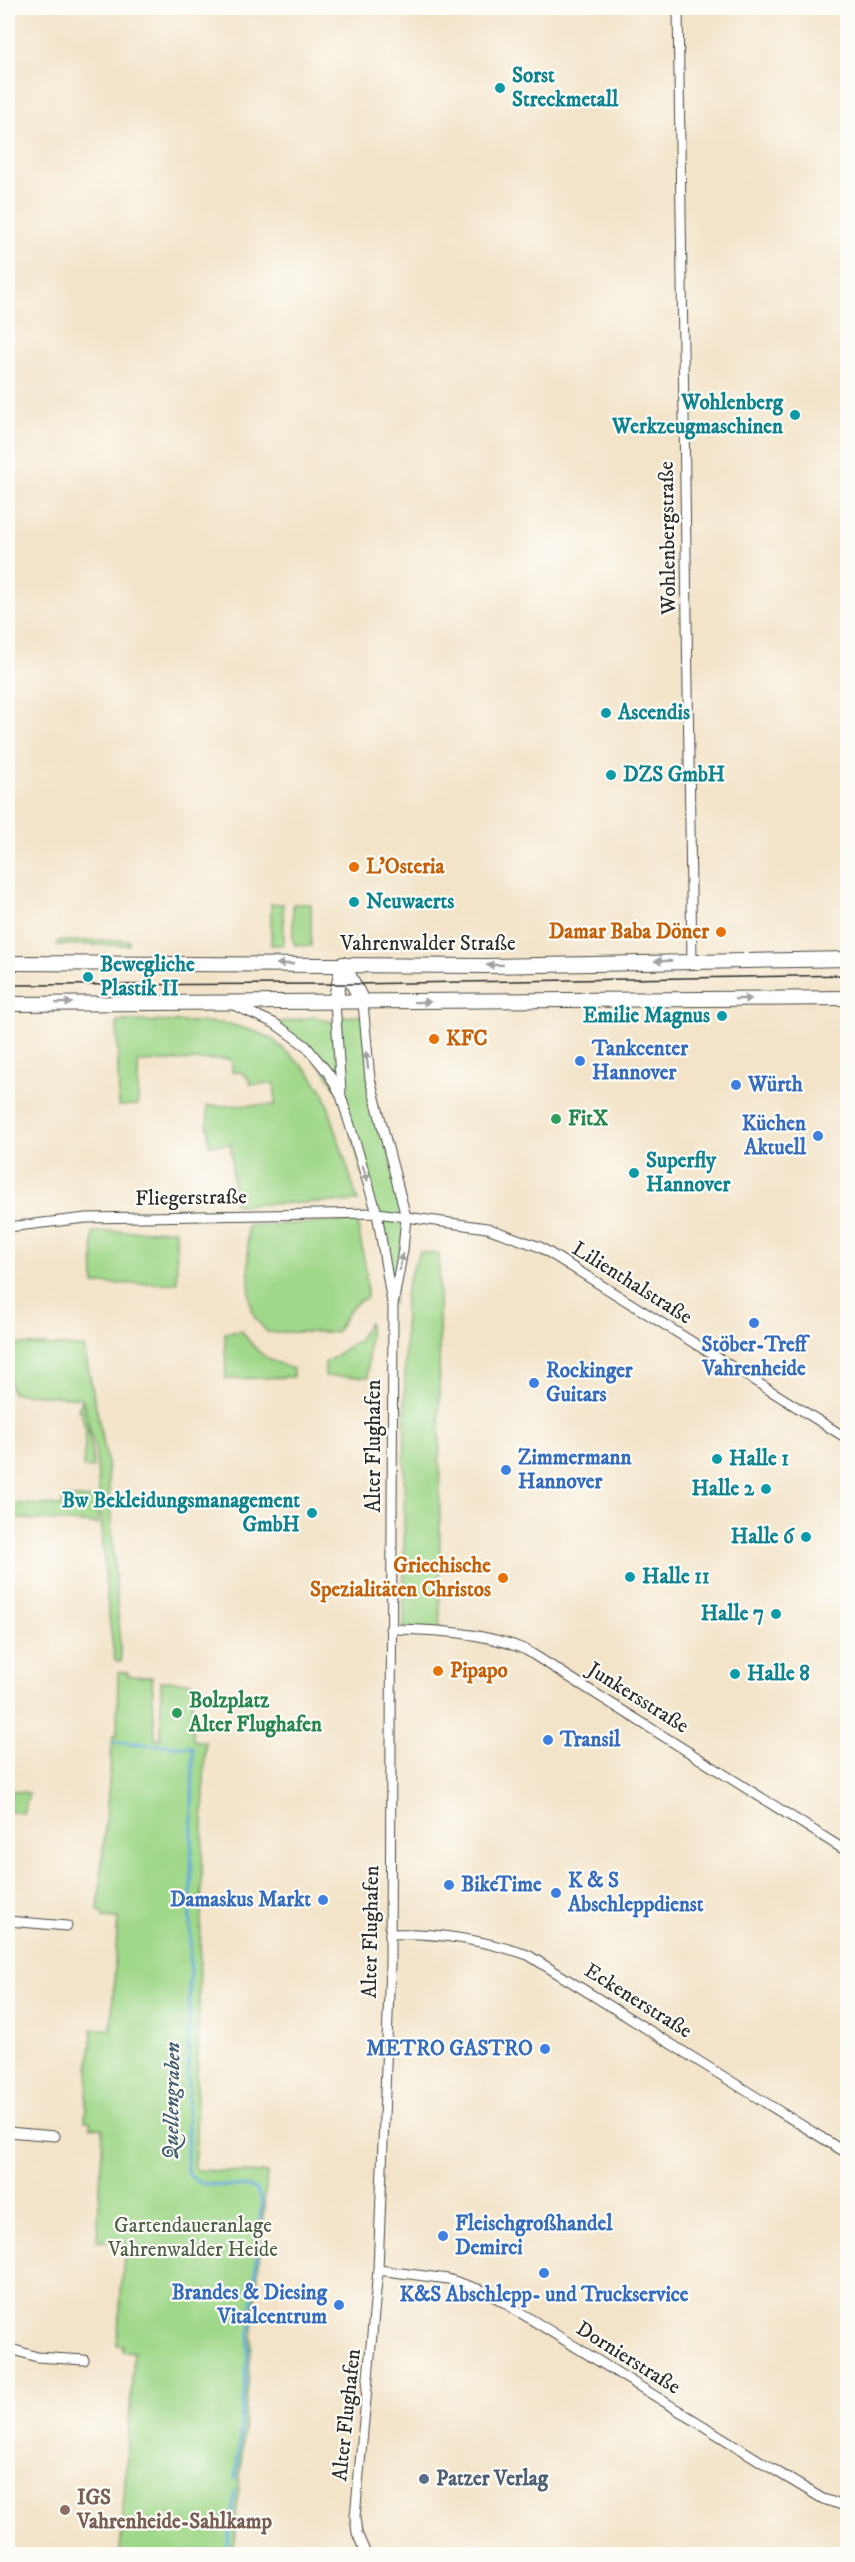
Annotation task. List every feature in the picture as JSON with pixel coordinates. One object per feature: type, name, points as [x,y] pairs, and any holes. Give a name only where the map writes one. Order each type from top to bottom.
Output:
[{"type":"main road","name":"Vahrenwalder Straße","points":[[8,963],[484,966],[848,959]]},
{"type":"main road","points":[[335,1002],[343,964]]},
{"type":"main road","points":[[343,964],[363,1003]]},
{"type":"main road","points":[[8,1004],[848,998]]},
{"type":"street","name":"Wohlenbergstraße","points":[[678,8],[692,961]]},
{"type":"street","name":"Alter Flughafen","points":[[335,1002],[341,1096]]},
{"type":"street","name":"Alter Flughafen","points":[[363,1003],[370,1079],[406,1217],[403,1250],[393,1305],[390,1934],[378,2270],[355,2517],[357,2533],[366,2554]]},
{"type":"street","name":"Alter Flughafen","points":[[230,1004],[274,1023],[297,1039],[330,1075],[341,1096],[377,1213],[393,1305]]},
{"type":"street","name":"Lilienthalstraße","points":[[377,1213],[487,1228],[540,1247],[848,1439]]},
{"type":"street","name":"Fliegerstraße","points":[[8,1227],[86,1218],[377,1213]]},
{"type":"street","name":"Junkersstraße","points":[[390,1629],[425,1630],[492,1638],[526,1650],[848,1852]]},
{"type":"street","points":[[8,1921],[67,1926]]},
{"type":"street","name":"Eckenerstraße","points":[[390,1934],[437,1934],[488,1942],[528,1954],[848,2154]]},
{"type":"street","points":[[8,2132],[55,2136]]},
{"type":"street","name":"Dornierstraße","points":[[378,2270],[448,2279],[487,2292],[780,2474],[823,2499],[848,2507]]},
{"type":"street","points":[[8,2348],[37,2357],[84,2360]]},
{"type":"green space","points":[[271,904],[283,904],[284,941],[282,945],[271,945]]},
{"type":"green space","points":[[293,904],[311,904],[311,946],[295,945]]},
{"type":"green space","points":[[129,940],[129,945],[57,945],[58,941]]},
{"type":"green space","points":[[364,1016],[370,1079],[406,1217],[393,1305],[382,1241],[341,1096],[317,1059],[274,1023],[315,1017],[336,1023],[336,1017]]},
{"type":"green space","points":[[117,1021],[229,1024],[272,1039],[308,1071],[324,1093],[358,1201],[234,1205],[231,1144],[209,1145],[207,1106],[275,1105],[275,1084],[250,1084],[249,1079],[241,1072],[232,1072],[232,1062],[229,1059],[138,1062],[138,1105],[119,1106]]},
{"type":"green space","points":[[357,1221],[366,1271],[367,1298],[353,1307],[336,1332],[267,1332],[255,1318],[250,1301],[247,1226]]},
{"type":"green space","points":[[176,1230],[177,1283],[94,1284],[93,1232]]},
{"type":"green space","points":[[420,1252],[439,1254],[440,1632],[404,1630],[405,1295],[410,1275]]},
{"type":"green space","points":[[369,1321],[368,1377],[325,1376],[325,1363],[358,1341]]},
{"type":"green space","points":[[242,1331],[263,1355],[293,1369],[293,1377],[226,1379],[225,1333]]},
{"type":"green space","points":[[8,1344],[84,1347],[107,1461],[121,1662],[115,1661],[108,1610],[96,1453],[87,1418],[94,1468],[83,1467],[86,1432],[81,1410],[78,1410],[82,1400],[87,1415],[82,1398],[12,1393],[8,1371]]},
{"type":"green space","points":[[63,1497],[97,1499],[98,1524],[8,1518],[8,1503],[62,1506]]},
{"type":"green space","name":"Gartendaueranlage Vahrenwalder Heide","points":[[118,1672],[128,1673],[128,1676],[152,1677],[155,1738],[161,1738],[161,1681],[192,1682],[193,1740],[205,1742],[195,2170],[267,2173],[233,2554],[120,2554],[134,2352],[123,2351],[123,2345],[117,2345],[125,2243],[97,2241],[103,2129],[90,2127],[90,2121],[85,2121],[92,2029],[111,2029],[118,1918],[103,1917],[103,1912],[98,1911],[113,1735],[117,1735]]},
{"type":"green space","points":[[8,1790],[29,1793],[23,1813],[8,1811]]},
{"type":"waterway","name":"Quellengraben","points":[[113,1742],[193,1747],[187,2171],[191,2177],[206,2184],[250,2187],[256,2190],[262,2200],[236,2479]]},
{"type":"waterway","name":"Quellengraben","points":[[227,2554],[235,2491]]},
{"type":"tram line","points":[[8,985],[354,984],[848,975]]},
{"type":"place","name":"Sorst Streckmetall","points":[[500,88]]},
{"type":"place","name":"Wohlenberg Werkzeugmaschinen","points":[[795,415]]},
{"type":"place","name":"Ascendis","points":[[606,713]]},
{"type":"place","name":"DZS GmbH","points":[[611,775]]},
{"type":"place","name":"L'Osteria","points":[[354,867]]},
{"type":"place","name":"Neuwaerts","points":[[354,902]]},
{"type":"place","name":"Damar Baba Döner","points":[[721,932]]},
{"type":"place","name":"Bewegliche Plastik II","points":[[88,977]]},
{"type":"place","name":"Emilie Magnus","points":[[722,1016]]},
{"type":"place","name":"KFC","points":[[434,1039]]},
{"type":"place","name":"Tankcenter Hannover","points":[[580,1061]]},
{"type":"place","name":"Würth","points":[[736,1085]]},
{"type":"place","name":"FitX","points":[[556,1119]]},
{"type":"place","name":"Küchen Aktuell","points":[[818,1136]]},
{"type":"place","name":"Superfly Hannover","points":[[634,1173]]},
{"type":"place","name":"Stöber-Treff Vahrenheide","points":[[754,1323]]},
{"type":"place","name":"Rockinger Guitars","points":[[534,1383]]},
{"type":"place","name":"Halle 1","points":[[717,1459]]},
{"type":"place","name":"Zimmermann Hannover","points":[[506,1470]]},
{"type":"place","name":"Halle 2","points":[[766,1489]]},
{"type":"place","name":"Bw Bekleidungsmanagement GmbH","points":[[312,1513]]},
{"type":"place","name":"Halle 6","points":[[806,1537]]},
{"type":"place","name":"Halle 11","points":[[630,1577]]},
{"type":"place","name":"Griechische Spezialitäten Christos","points":[[503,1578]]},
{"type":"place","name":"Halle 7","points":[[776,1614]]},
{"type":"place","name":"Pipapo","points":[[438,1671]]},
{"type":"place","name":"Halle 8","points":[[735,1674]]},
{"type":"place","name":"Bolzplatz Alter Flughafen","points":[[177,1713]]},
{"type":"place","name":"Transil","points":[[548,1740]]},
{"type":"place","name":"BikeTime","points":[[449,1885]]},
{"type":"place","name":"K & S Abschleppdienst","points":[[556,1893]]},
{"type":"place","name":"Damaskus Markt","points":[[323,1900]]},
{"type":"place","name":"METRO GASTRO","points":[[545,2049]]},
{"type":"place","name":"Fleischgroßhandel Demirci","points":[[443,2236]]},
{"type":"place","name":"K&S Abschlepp- und Truckservice","points":[[544,2273]]},
{"type":"place","name":"Brandes & Diesing Vitalcentrum","points":[[339,2305]]},
{"type":"place","name":"Patzer Verlag","points":[[424,2479]]},
{"type":"place","name":"IGS Vahrenheide-Sahlkamp","points":[[65,2510]]}]
